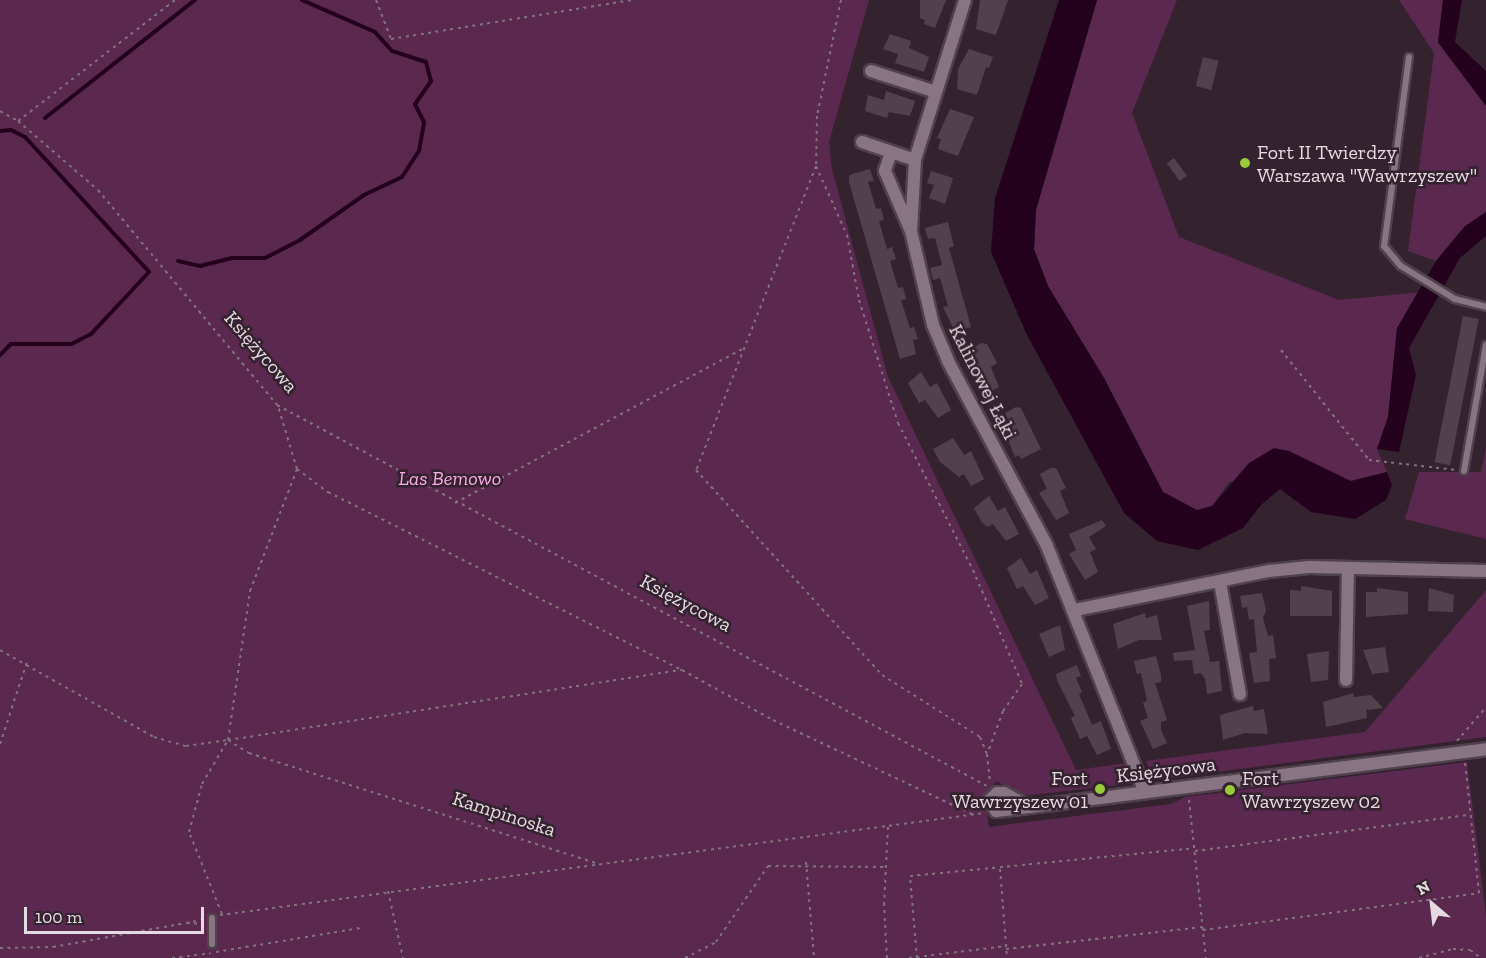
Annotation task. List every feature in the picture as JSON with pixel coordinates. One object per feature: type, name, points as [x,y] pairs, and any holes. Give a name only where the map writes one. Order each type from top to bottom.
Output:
[{"type":"street","name":"Kalinowej Łąki","points":[[964,0],[915,160],[911,231],[933,325],[948,361],[1047,546],[1075,610],[1145,792]]},
{"type":"street","points":[[872,71],[936,92]]},
{"type":"street","points":[[862,142],[915,160]]},
{"type":"street","points":[[891,152],[885,171],[911,231]]},
{"type":"street","points":[[1075,610],[1269,571],[1348,568],[1486,571]]},
{"type":"street","points":[[1346,680],[1348,568]]},
{"type":"street","points":[[1220,582],[1240,694]]},
{"type":"street","name":"Księżycowa","points":[[1029,807],[1486,748]]},
{"type":"street","points":[[993,790],[1008,795],[1029,807],[996,811],[990,800],[993,790]]},
{"type":"lane","points":[[1409,57],[1384,246],[1401,266],[1455,299],[1486,308]]},
{"type":"lane","points":[[1464,471],[1486,345]]},
{"type":"lane","points":[[210,919],[212,944]]},
{"type":"path","points":[[18,121],[175,0]]},
{"type":"path","points":[[376,0],[391,39],[631,0]]},
{"type":"path","points":[[841,0],[817,116],[816,166],[696,470],[882,675],[980,737],[987,754],[993,790]]},
{"type":"path","name":"Księżycowa","points":[[0,111],[18,121],[98,190],[278,405],[455,503],[993,790]]},
{"type":"path","points":[[816,166],[847,235],[859,300],[898,423],[973,570],[1022,684],[1004,711],[987,754]]},
{"type":"path","points":[[455,503],[746,347]]},
{"type":"path","points":[[1281,350],[1369,460],[1464,471]]},
{"type":"path","points":[[278,405],[297,469],[328,492],[682,670],[773,720],[974,815]]},
{"type":"path","points":[[222,914],[189,832],[202,784],[228,740],[250,591],[297,469]]},
{"type":"path","points":[[0,650],[27,662],[154,738],[186,746],[682,670]]},
{"type":"path","points":[[0,744],[27,662]]},
{"type":"path","points":[[1452,747],[1486,706]]},
{"type":"path","name":"Kampinoska","points":[[228,740],[249,753],[602,865],[996,811]]},
{"type":"path","points":[[909,958],[1203,928],[1479,893],[1465,762]]},
{"type":"path","points":[[1188,797],[1206,958]]},
{"type":"path","points":[[917,957],[910,876],[1194,850],[1470,815]]},
{"type":"path","points":[[886,958],[888,825]]},
{"type":"path","points":[[685,958],[716,942],[768,866],[806,864],[887,867]]},
{"type":"path","points":[[806,864],[814,958]]},
{"type":"path","points":[[0,948],[53,947],[210,919],[222,914],[387,890],[602,865]]},
{"type":"path","points":[[1000,869],[1007,958]]},
{"type":"path","points":[[387,890],[403,958]]},
{"type":"path","points":[[172,958],[360,928]]},
{"type":"path","points":[[1419,958],[1453,949],[1470,950],[1481,958]]},
{"type":"green space","name":"Las Bemowo","points":[[0,0],[869,0],[829,142],[832,169],[888,377],[1076,770],[1127,763],[1135,783],[1031,795],[1019,794],[996,781],[985,800],[989,827],[1171,804],[1185,797],[1467,762],[1486,915],[1486,958],[0,958]]},
{"type":"green space","points":[[1097,0],[1177,0],[1132,113],[1179,237],[1339,300],[1422,292],[1397,328],[1388,417],[1377,449],[1387,472],[1351,481],[1320,468],[1229,482],[1212,506],[1197,511],[1163,492],[1104,378],[1048,286],[1034,249],[1036,210]]},
{"type":"green space","points":[[1399,0],[1443,0],[1438,43],[1486,106],[1486,212],[1465,226],[1436,261],[1408,251],[1434,53]]},
{"type":"green space","points":[[1486,448],[1486,539],[1405,519],[1419,472],[1481,472]]},
{"type":"green space","points":[[1486,590],[1486,737],[1155,780],[1146,761],[1365,732]]},
{"type":"shaded area","points":[[1059,0],[1097,0],[1036,210],[1034,249],[1048,286],[1104,378],[1163,492],[1197,510],[1212,506],[1249,463],[1274,448],[1289,451],[1351,481],[1387,472],[1392,485],[1386,500],[1355,519],[1311,512],[1280,489],[1261,505],[1243,528],[1198,550],[1157,541],[1124,513],[1027,335],[991,252],[995,198]]},
{"type":"shaded area","points":[[1443,0],[1462,0],[1455,42],[1486,71],[1486,106],[1438,42]]},
{"type":"shaded area","points":[[1486,212],[1486,236],[1460,258],[1409,348],[1416,375],[1399,452],[1377,449],[1388,417],[1397,328],[1436,261],[1465,226]]},
{"type":"building","points":[[920,0],[946,0],[935,28],[924,24],[925,20],[920,18]]},
{"type":"building","points":[[980,0],[1008,0],[996,35],[976,29]]},
{"type":"building","points":[[890,34],[911,41],[909,48],[929,57],[924,72],[895,63],[898,54],[883,49]]},
{"type":"building","points":[[969,49],[993,57],[989,68],[986,67],[977,95],[957,89],[958,69]]},
{"type":"building","points":[[1203,57],[1219,61],[1211,90],[1196,86]]},
{"type":"building","points":[[886,91],[915,101],[910,116],[889,112],[887,118],[865,111],[868,95],[884,100]]},
{"type":"building","points":[[950,109],[974,117],[958,156],[938,149],[941,139],[937,138]]},
{"type":"building","points":[[1174,158],[1187,176],[1180,181],[1167,163]]},
{"type":"building","points":[[870,169],[874,181],[868,182],[876,209],[881,208],[884,220],[879,221],[887,249],[892,247],[896,259],[890,261],[898,288],[903,287],[906,299],[901,300],[910,328],[914,327],[918,339],[913,340],[916,354],[900,359],[849,182],[849,175]]},
{"type":"building","points":[[931,171],[953,178],[945,204],[929,198],[934,185],[927,183]]},
{"type":"building","points":[[948,222],[954,246],[949,248],[971,327],[955,332],[943,307],[948,306],[940,278],[933,280],[930,268],[942,265],[935,238],[928,239],[925,228]]},
{"type":"building","points":[[1463,316],[1479,319],[1450,465],[1435,462]]},
{"type":"building","points":[[981,343],[987,344],[997,363],[991,367],[999,387],[986,394],[970,368],[979,363],[971,349]]},
{"type":"building","points":[[921,372],[930,387],[937,383],[951,410],[938,418],[925,400],[919,403],[908,383]]},
{"type":"building","points":[[1016,407],[1021,408],[1041,449],[1021,459],[1019,455],[1015,457],[1005,433],[1013,429],[1005,413]]},
{"type":"building","points":[[953,438],[964,455],[971,451],[984,479],[971,486],[964,474],[959,477],[940,462],[933,449]]},
{"type":"building","points":[[1056,468],[1066,488],[1060,491],[1069,513],[1056,520],[1039,493],[1047,489],[1040,474]]},
{"type":"building","points":[[989,496],[998,511],[1005,507],[1019,534],[1006,541],[993,524],[987,527],[981,521],[974,508]]},
{"type":"building","points":[[1102,520],[1106,526],[1089,537],[1096,549],[1090,552],[1098,572],[1085,580],[1069,554],[1076,550],[1069,534]]},
{"type":"building","points":[[1021,558],[1030,574],[1037,570],[1049,598],[1035,605],[1023,586],[1017,589],[1007,568]]},
{"type":"building","points":[[1301,586],[1332,591],[1332,616],[1290,616],[1290,590],[1301,591]]},
{"type":"building","points":[[1377,588],[1408,592],[1408,614],[1366,617],[1366,592],[1377,592]]},
{"type":"building","points":[[1429,588],[1454,595],[1453,612],[1428,611]]},
{"type":"building","points":[[1262,593],[1266,610],[1263,618],[1268,636],[1273,635],[1276,658],[1269,659],[1270,681],[1254,683],[1249,653],[1257,652],[1254,619],[1249,620],[1247,607],[1242,608],[1240,596]]},
{"type":"building","points":[[1209,601],[1210,630],[1204,631],[1210,662],[1219,661],[1222,691],[1207,694],[1205,679],[1201,673],[1194,674],[1192,660],[1174,661],[1173,653],[1195,650],[1187,606]]},
{"type":"building","points":[[1145,613],[1146,618],[1157,615],[1162,640],[1139,640],[1118,649],[1113,624]]},
{"type":"building","points":[[1060,625],[1065,650],[1049,657],[1039,634]]},
{"type":"building","points":[[1385,647],[1389,672],[1372,674],[1363,650]]},
{"type":"building","points":[[1329,651],[1328,680],[1311,682],[1307,654]]},
{"type":"building","points":[[1156,656],[1161,682],[1155,683],[1167,720],[1161,722],[1161,730],[1167,743],[1153,749],[1140,721],[1148,718],[1143,703],[1147,701],[1141,673],[1137,674],[1134,661]]},
{"type":"building","points":[[1077,665],[1081,676],[1076,678],[1082,692],[1079,694],[1092,725],[1101,721],[1111,749],[1097,755],[1087,736],[1080,739],[1071,718],[1075,716],[1057,680],[1056,674]]},
{"type":"building","points":[[1353,693],[1354,697],[1371,695],[1383,708],[1366,710],[1367,718],[1326,727],[1323,702]]},
{"type":"building","points":[[1253,706],[1254,711],[1264,709],[1268,734],[1245,733],[1223,740],[1220,715]]},
{"type":"waterway","points":[[45,118],[195,0]]},
{"type":"waterway","points":[[178,261],[200,266],[233,258],[265,258],[300,240],[364,195],[402,177],[419,151],[424,122],[415,104],[431,81],[426,62],[392,51],[375,32],[302,0]]},
{"type":"waterway","points":[[0,131],[11,130],[25,137],[149,272],[91,334],[71,344],[11,344],[0,355]]},
{"type":"place","name":"Fort II Twierdzy Warszawa \"Wawrzyszew\"","points":[[1245,163]]},
{"type":"place","name":"Fort Wawrzyszew 01","points":[[1100,789]]},
{"type":"place","name":"Fort Wawrzyszew 02","points":[[1230,790]]}]
